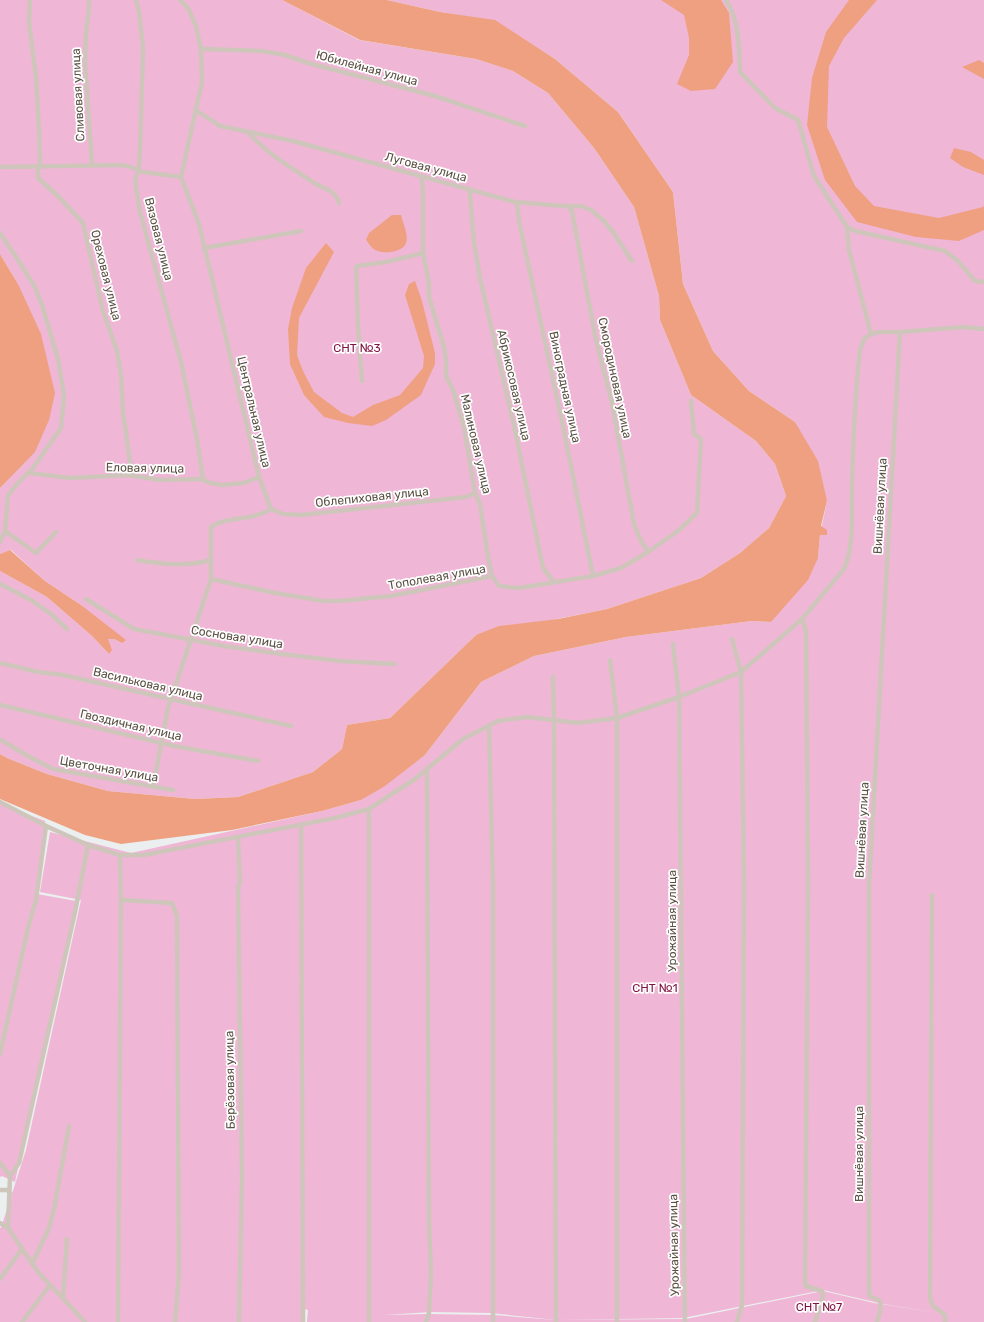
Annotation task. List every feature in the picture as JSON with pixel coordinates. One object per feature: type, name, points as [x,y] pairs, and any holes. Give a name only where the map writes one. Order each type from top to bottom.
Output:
[{"type":"street","name":"Ореховая улица","points":[[30,0],[29,22],[36,77],[39,130],[40,161],[38,178],[59,197],[83,223],[103,311],[116,351],[121,375],[123,412],[132,476]]},
{"type":"street","name":"Сливовая улица","points":[[89,0],[90,10],[86,32],[85,62],[92,165]]},
{"type":"street","name":"Вязовая улица","points":[[136,0],[139,12],[143,48],[139,170],[135,180],[140,212],[181,362],[197,439],[203,480]]},
{"type":"street","points":[[0,167],[122,165],[143,172],[182,177],[202,82],[201,49],[196,26],[188,8],[180,0]]},
{"type":"street","points":[[726,0],[732,10],[739,36],[740,72],[775,108],[798,120],[814,176],[847,228],[849,250],[870,334]]},
{"type":"street","name":"Юбилейная улица","points":[[201,49],[261,51],[285,55],[308,63],[435,96],[525,126]]},
{"type":"street","name":"Луговая улица","points":[[196,110],[220,126],[293,141],[517,202],[581,206],[591,210],[604,221],[632,261]]},
{"type":"street","points":[[249,133],[256,141],[285,163],[318,185],[332,192],[337,197],[339,203]]},
{"type":"street","name":"Малиновая улица","points":[[422,176],[423,253],[429,283],[429,298],[446,359],[446,376],[453,390],[464,427],[475,493],[480,504],[492,576]]},
{"type":"street","name":"Центральная улица","points":[[182,177],[198,224],[259,477],[271,509]]},
{"type":"street","name":"Абрикосовая улица","points":[[468,189],[470,194],[474,242],[480,278],[515,430],[543,568],[554,582]]},
{"type":"street","name":"Виноградная улица","points":[[517,202],[519,221],[562,421],[593,576]]},
{"type":"street","name":"Смородиновая улица","points":[[568,206],[572,211],[596,340],[612,403],[634,524],[640,540],[648,552]]},
{"type":"street","points":[[847,228],[945,250],[958,261],[975,281],[984,282]]},
{"type":"street","points":[[204,248],[301,231]]},
{"type":"street","points":[[0,233],[16,256],[34,287],[43,308],[58,359],[64,395],[61,428],[33,468],[16,485],[8,496],[5,531],[0,542]]},
{"type":"street","points":[[362,381],[358,328],[356,267],[386,262],[423,253]]},
{"type":"street","points":[[0,802],[46,826],[88,845],[120,855],[144,855],[238,838],[335,818],[369,809],[415,779],[463,739],[498,721],[527,717],[578,723],[617,718],[680,697],[740,672],[802,619],[844,569],[849,559],[854,420],[860,350],[864,339],[870,334],[879,332],[900,332],[964,327],[984,329]]},
{"type":"street","name":"Вишнёвая улица","points":[[877,1322],[881,1303],[870,1296],[869,1293],[869,885],[900,332]]},
{"type":"street","name":"Тополевая улица","points":[[211,579],[275,593],[324,601],[339,601],[391,596],[492,576],[499,586],[519,588],[593,576],[621,568],[648,552],[678,531],[697,513],[702,439],[694,434],[691,401]]},
{"type":"street","name":"Еловая улица","points":[[29,473],[71,478],[132,476],[159,480],[203,480],[222,485],[244,483],[259,477]]},
{"type":"street","name":"Облепиховая улица","points":[[271,509],[283,514],[300,515],[466,497],[475,493]]},
{"type":"street","points":[[153,787],[171,700],[211,579],[211,528],[217,523],[251,517],[265,513],[271,509]]},
{"type":"street","points":[[5,531],[36,553],[56,532]]},
{"type":"street","points":[[137,560],[180,565],[201,563],[211,560]]},
{"type":"street","points":[[0,584],[31,600],[51,614],[67,629]]},
{"type":"street","name":"Сосновая улица","points":[[86,599],[134,629],[224,646],[288,655],[395,664]]},
{"type":"street","points":[[802,619],[806,631],[808,874],[805,1283],[806,1286],[822,1291],[823,1296],[815,1322]]},
{"type":"street","points":[[732,639],[740,672],[744,883],[742,1305],[737,1322]]},
{"type":"street","name":"Урожайная улица","points":[[673,644],[680,697],[685,1320]]},
{"type":"street","points":[[610,660],[617,718],[617,1322]]},
{"type":"street","name":"Васильковая улица","points":[[0,663],[38,672],[63,675],[291,726]]},
{"type":"street","points":[[553,677],[556,1322]]},
{"type":"street","name":"Гвоздичная улица","points":[[0,705],[161,743],[258,761]]},
{"type":"street","points":[[490,726],[493,886],[493,1322]]},
{"type":"street","name":"Цветочная улица","points":[[1,740],[53,769],[172,790]]},
{"type":"street","points":[[426,1322],[430,1313],[431,1273],[429,1222],[427,768]]},
{"type":"street","points":[[369,809],[369,1322]]},
{"type":"street","points":[[301,825],[303,1322]]},
{"type":"street","points":[[0,1054],[28,928],[36,900],[46,826]]},
{"type":"street","name":"Берёзовая улица","points":[[238,838],[240,882],[238,888],[242,1176],[239,1322]]},
{"type":"street","points":[[8,1228],[10,1176],[19,1164],[88,845]]},
{"type":"street","points":[[118,1322],[122,900],[120,855]]},
{"type":"street","points":[[932,895],[930,1298],[933,1306],[945,1315],[945,1322]]},
{"type":"street","points":[[122,900],[172,903],[176,916],[180,1274],[175,1322]]},
{"type":"street","points":[[32,1264],[49,1228],[54,1209],[69,1126]]},
{"type":"street","points":[[0,1163],[10,1176]]},
{"type":"street","points":[[0,1190],[7,1190],[10,1192]]},
{"type":"street","points":[[0,1223],[8,1228],[38,1272],[63,1298],[82,1321]]},
{"type":"street","points":[[63,1298],[67,1239]]},
{"type":"street","points":[[0,1279],[22,1249]]},
{"type":"street","points":[[22,1322],[50,1285]]},
{"type":"green space","name":"СНТ №3","points":[[0,0],[282,0],[359,40],[476,59],[513,71],[548,93],[594,148],[634,207],[659,296],[660,320],[691,395],[756,441],[775,464],[786,496],[769,528],[740,553],[701,578],[607,609],[476,635],[390,718],[347,725],[342,749],[313,772],[238,797],[195,799],[108,791],[47,774],[0,754],[0,571],[47,597],[92,636],[109,654],[108,639],[114,639],[122,643],[81,605],[45,581],[11,550],[0,554],[0,488],[9,478],[18,284],[0,254]]},
{"type":"green space","name":"СНТ №1","points":[[387,0],[984,0],[984,1322],[307,1322],[308,1310],[304,1309],[302,1322],[0,1322],[0,1227],[1,1228],[26,1150],[81,900],[40,892],[50,832],[131,853],[322,811],[361,800],[425,755],[481,682],[534,656],[626,637],[752,621],[771,622],[818,558],[820,535],[827,501],[795,422],[749,391],[713,351],[683,284],[673,192],[618,112],[555,59],[495,21],[440,12]],"holes":[[[823,1290],[883,1304],[945,1314],[874,1303],[823,1291],[686,1319],[557,1320],[683,1318]],[[431,1312],[490,1313],[556,1320],[494,1315],[383,1315]]]},
{"type":"green space","points":[[0,804],[45,821],[37,894],[76,901],[15,1182],[2,1176],[0,1177]]},
{"type":"shaded area","points":[[282,0],[387,0],[440,12],[495,20],[555,59],[618,112],[673,192],[683,284],[713,351],[749,391],[795,422],[818,461],[827,501],[821,526],[827,530],[827,535],[820,535],[818,558],[808,580],[771,622],[752,621],[626,637],[534,656],[481,682],[425,755],[385,786],[361,800],[322,811],[232,830],[121,844],[85,835],[0,799],[0,754],[47,774],[108,791],[195,799],[238,797],[313,772],[342,749],[347,725],[390,718],[476,635],[499,626],[558,619],[607,609],[701,578],[740,553],[769,528],[786,496],[775,464],[756,441],[691,395],[660,320],[659,296],[634,207],[594,148],[548,93],[513,71],[476,59],[360,40]]},
{"type":"shaded area","points":[[661,0],[721,0],[729,13],[733,62],[715,89],[691,91],[677,84],[689,55],[689,38],[684,15]]},
{"type":"shaded area","points":[[849,0],[877,0],[844,38],[829,66],[827,127],[855,186],[874,206],[939,218],[983,207],[984,205],[984,230],[959,241],[916,237],[857,222],[825,180],[807,125],[812,78],[826,32]]},
{"type":"shaded area","points":[[979,60],[984,63],[984,79],[962,67]]},
{"type":"shaded area","points":[[954,148],[971,152],[984,160],[984,175],[963,167],[950,158]]},
{"type":"shaded area","points":[[392,215],[401,215],[407,240],[404,246],[394,252],[381,252],[371,247],[366,240],[369,233]]},
{"type":"shaded area","points":[[326,243],[334,252],[299,318],[297,355],[303,371],[314,392],[342,413],[353,417],[373,405],[400,395],[423,368],[424,356],[405,295],[409,284],[415,281],[422,301],[435,353],[435,364],[421,395],[386,420],[372,426],[348,423],[324,417],[304,395],[290,364],[288,329],[292,308],[306,268]]},
{"type":"shaded area","points":[[0,254],[18,284],[41,334],[55,393],[49,420],[35,452],[0,488]]},
{"type":"shaded area","points":[[10,550],[45,581],[81,605],[126,640],[122,643],[114,639],[108,639],[112,650],[109,654],[92,636],[47,597],[0,571],[0,554]]},
{"type":"park label","name":"СНТ №7","points":[[819,1307]]}]
